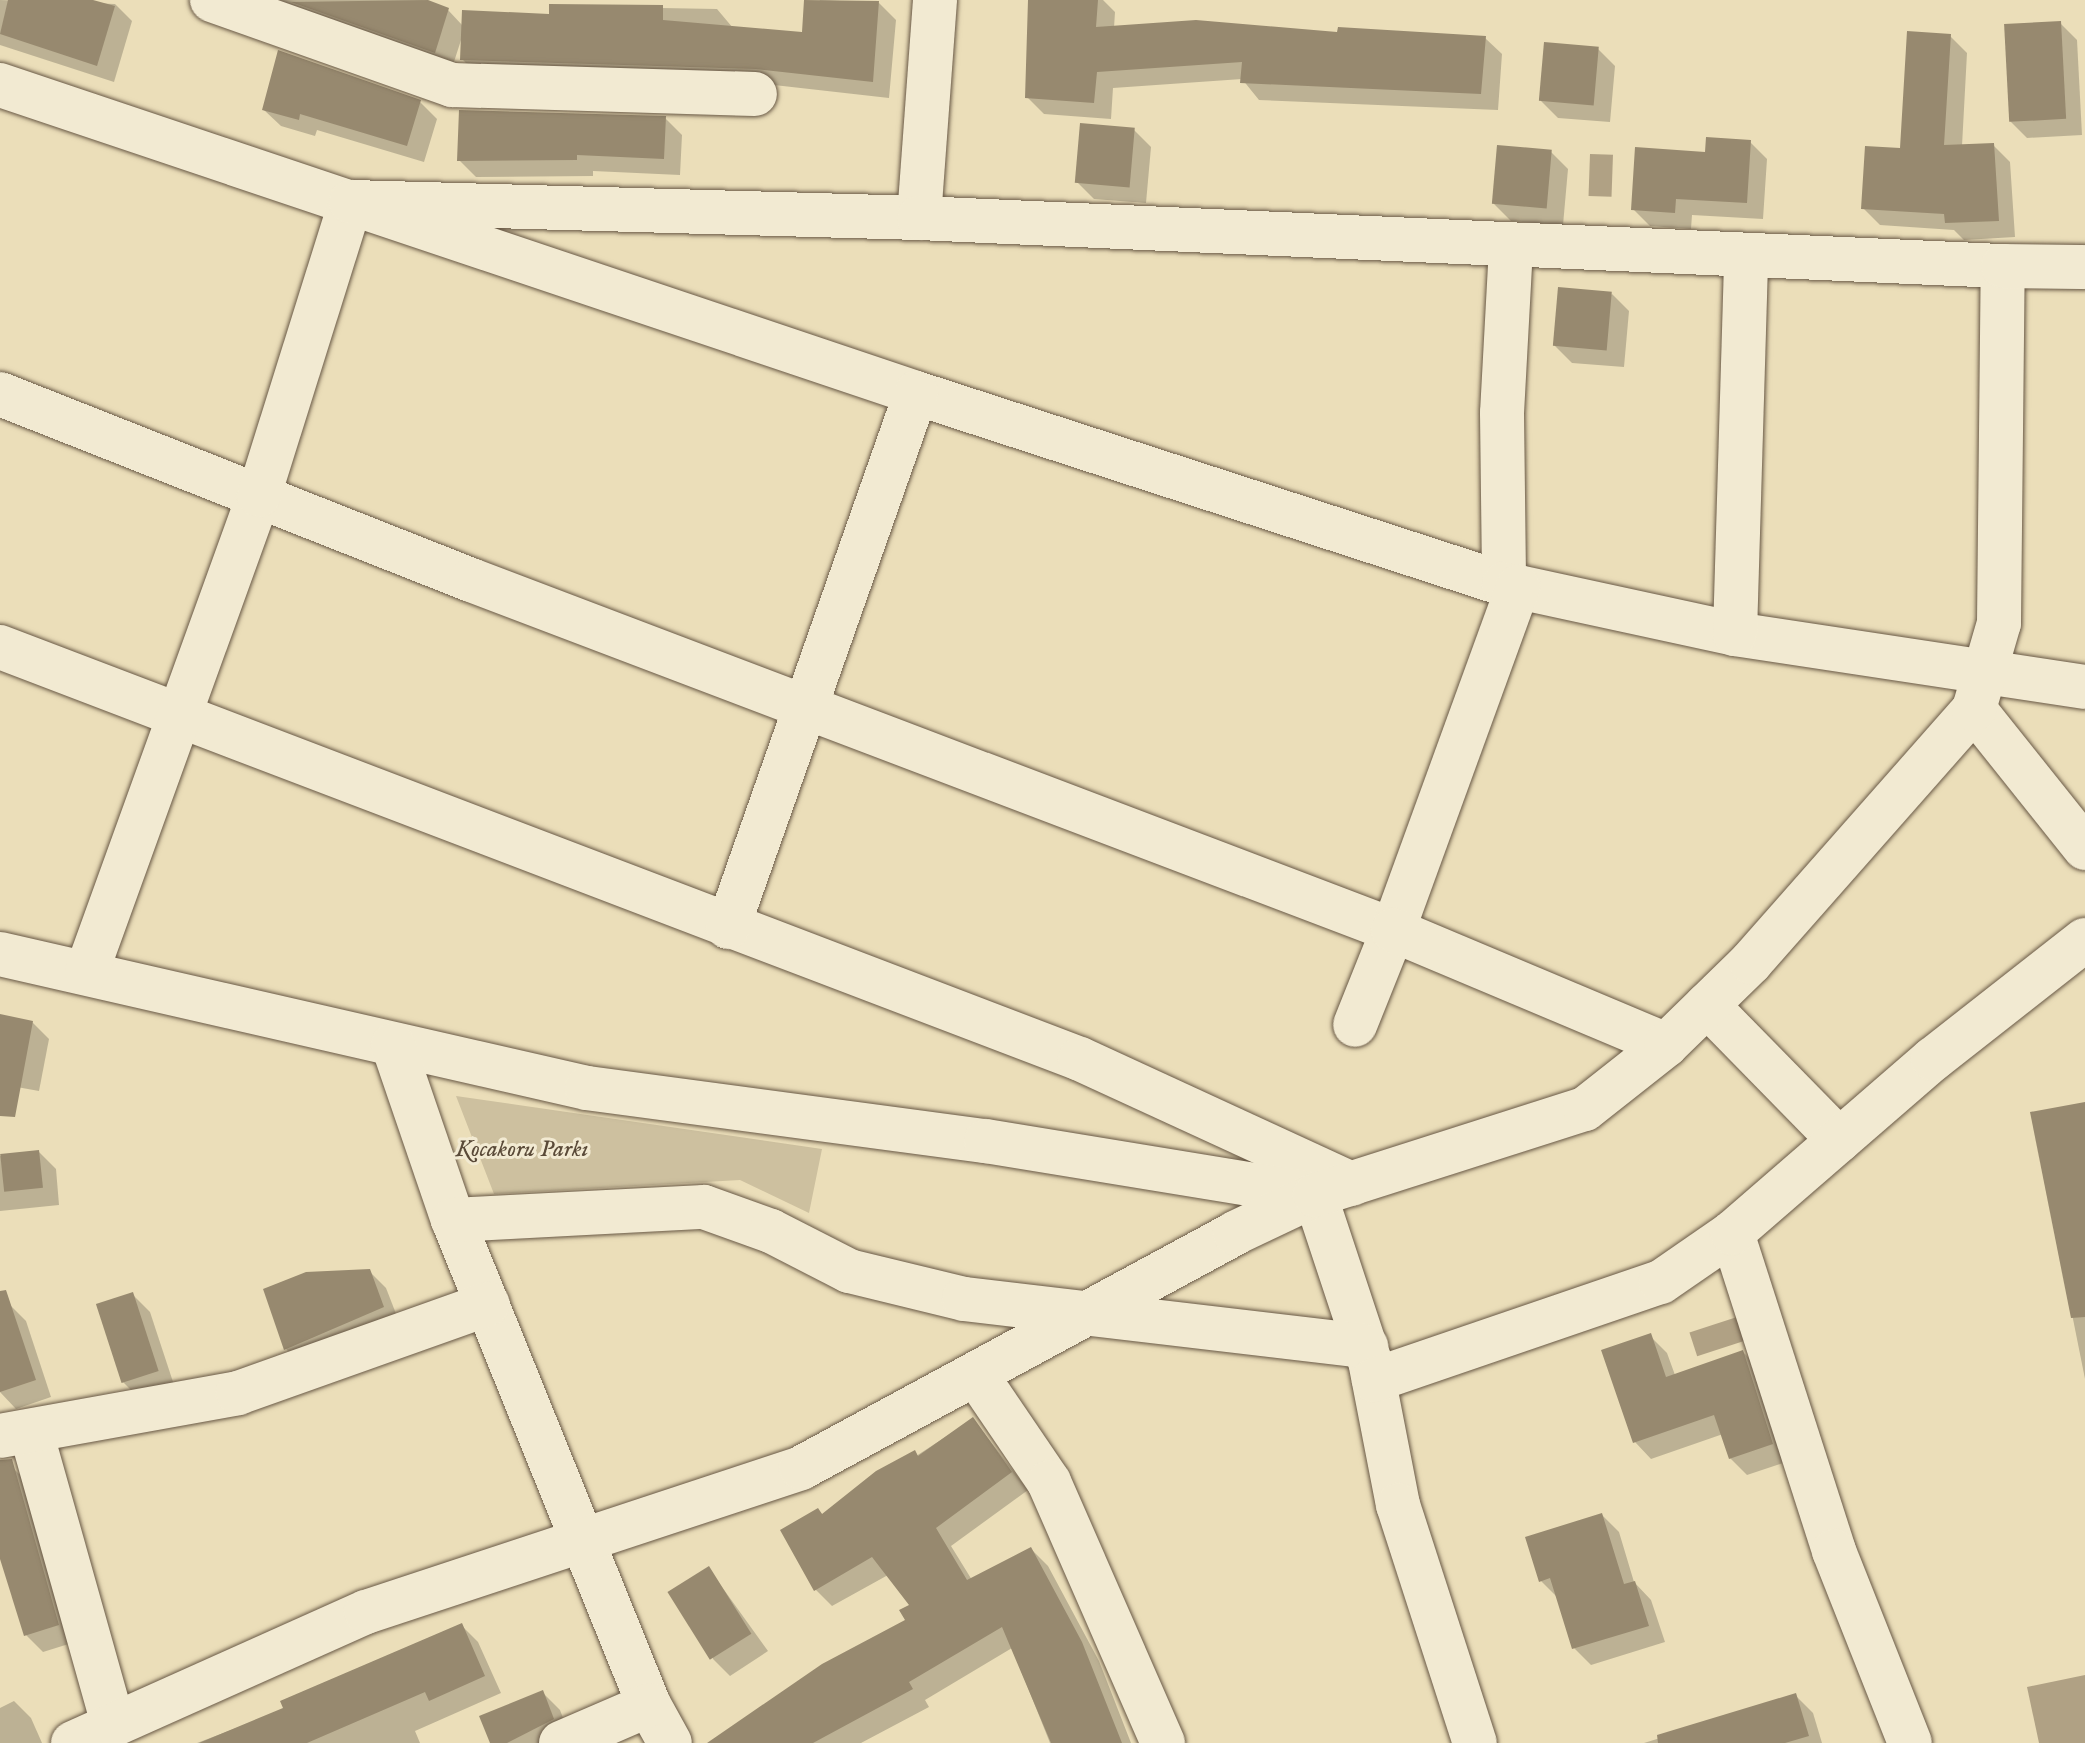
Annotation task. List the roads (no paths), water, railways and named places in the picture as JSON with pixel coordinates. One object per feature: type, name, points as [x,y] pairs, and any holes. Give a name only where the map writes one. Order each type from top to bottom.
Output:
[{"type":"street","points":[[212,0],[452,85],[755,94]]},
{"type":"street","points":[[919,218],[935,0]]},
{"type":"street","points":[[0,85],[916,393],[1511,586],[1735,634],[1981,692],[2085,687]]},
{"type":"street","points":[[351,202],[919,218],[1511,247],[2085,267]]},
{"type":"street","points":[[87,971],[177,712],[259,495],[351,202]]},
{"type":"street","points":[[1355,1025],[1393,930],[1511,586],[1502,413],[1511,247]]},
{"type":"street","points":[[1735,634],[1746,256]]},
{"type":"street","points":[[488,1304],[238,1393],[16,1434],[102,1734],[366,1612],[587,1542],[801,1468],[994,1367],[1090,1311],[1334,1190],[1585,1109],[1666,1045],[1782,929],[1981,692],[1999,623],[2003,266]]},
{"type":"street","points":[[728,927],[916,393]]},
{"type":"street","points":[[0,394],[1393,930],[1666,1045]]},
{"type":"street","points":[[0,647],[1080,1059],[1334,1190]]},
{"type":"street","points":[[1981,692],[2085,848]]},
{"type":"street","points":[[453,1220],[642,1206],[704,1207],[771,1231],[849,1271],[1000,1302],[1090,1311],[1370,1363],[1661,1282],[1732,1233],[1839,1140],[2085,940]]},
{"type":"street","points":[[0,954],[87,971],[587,1088],[1334,1190]]},
{"type":"street","points":[[1707,1005],[1839,1140]]},
{"type":"street","points":[[393,1045],[453,1220],[587,1542],[649,1705],[670,1743]]},
{"type":"street","points":[[1334,1190],[1398,1505],[1475,1743]]},
{"type":"street","points":[[1732,1233],[1834,1551],[1910,1743]]},
{"type":"street","points":[[1000,1302],[994,1367],[1049,1482],[1163,1743]]},
{"type":"street","points":[[561,1743],[649,1705]]},
{"type":"park label","name":"Kocakoru Parkı","points":[[522,1150]]}]
